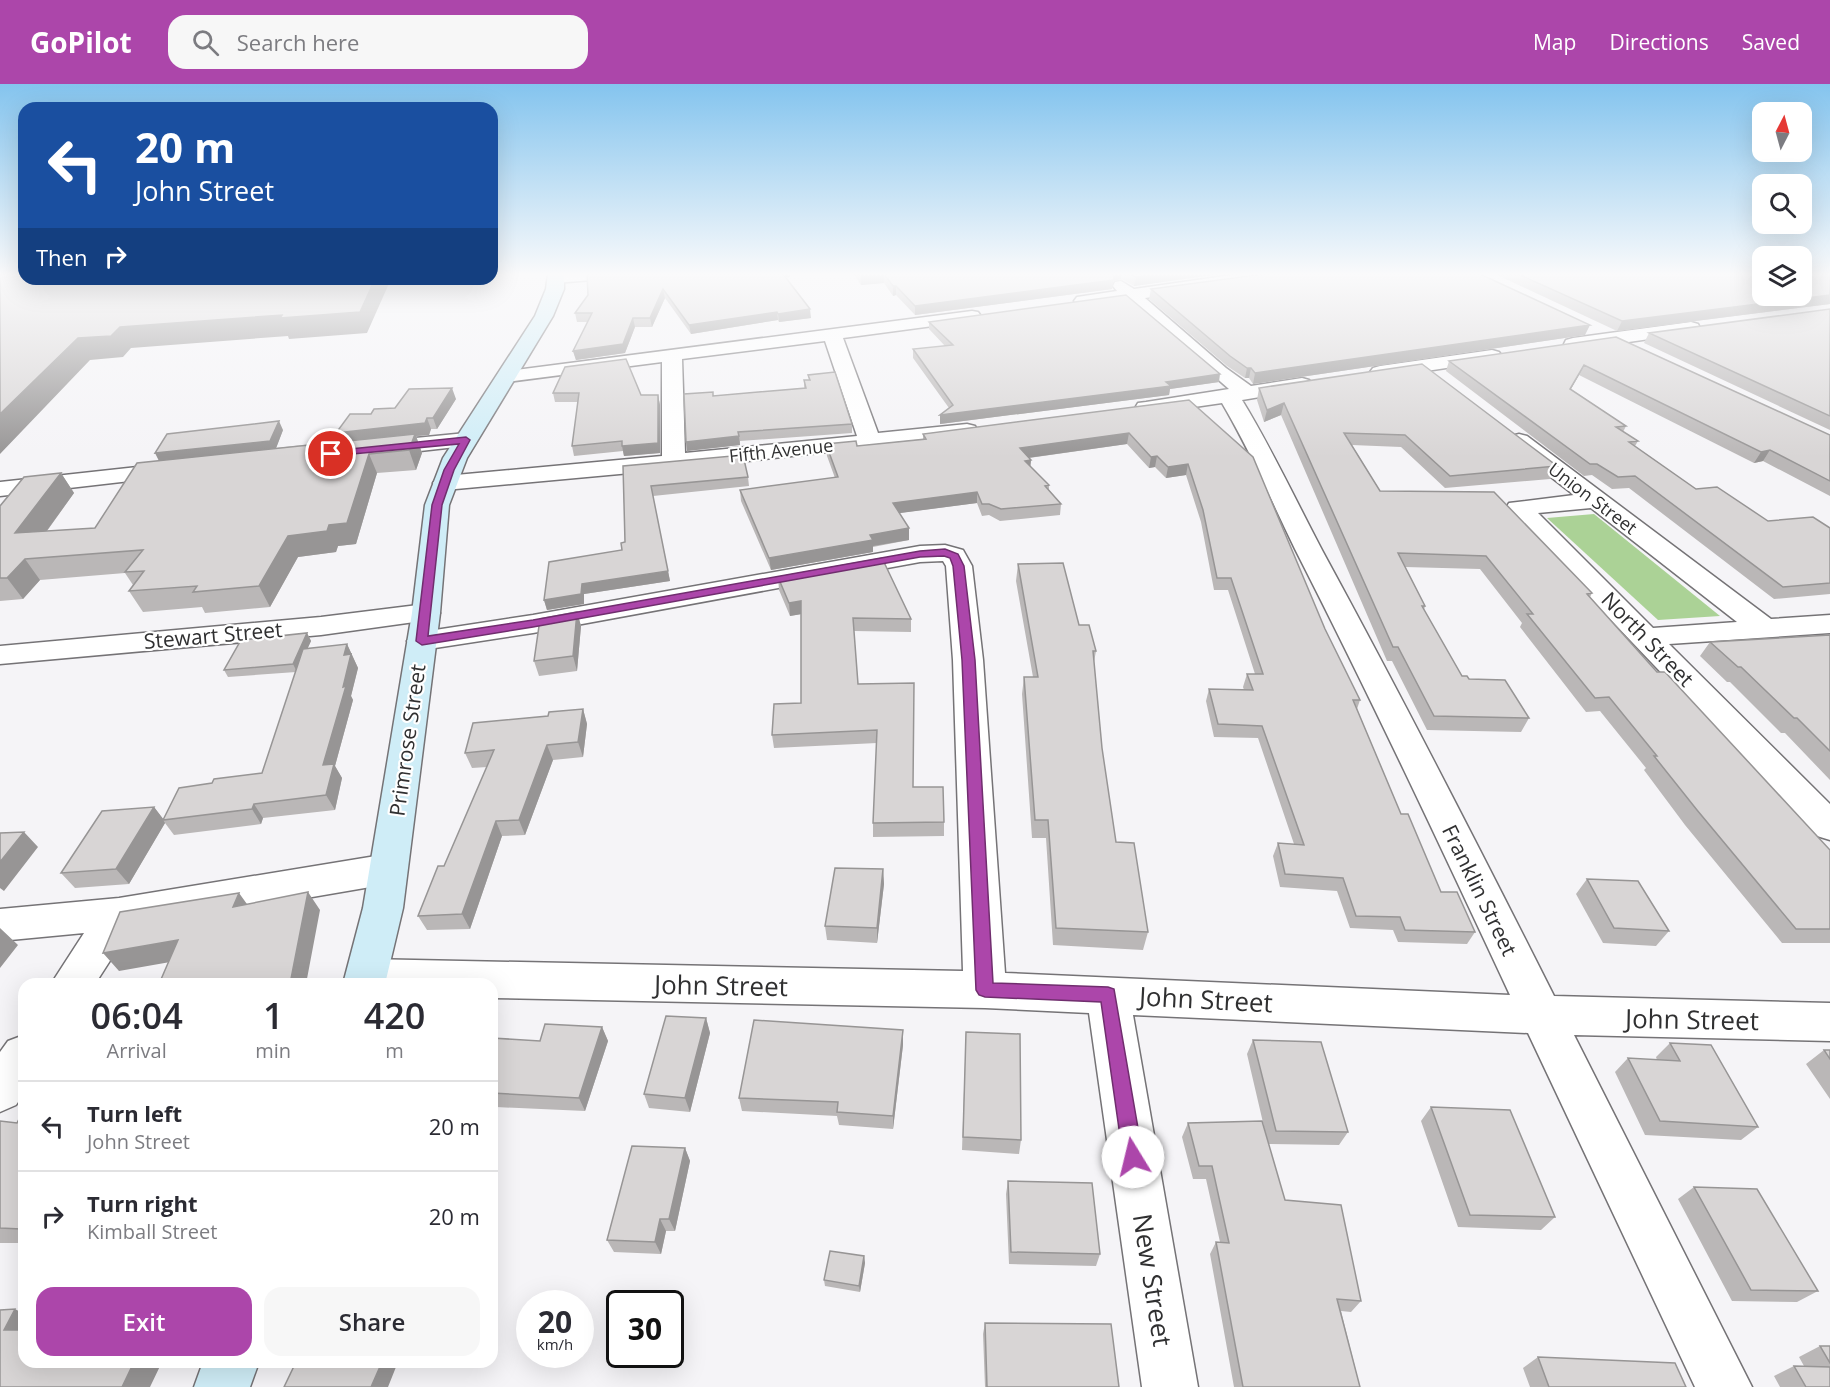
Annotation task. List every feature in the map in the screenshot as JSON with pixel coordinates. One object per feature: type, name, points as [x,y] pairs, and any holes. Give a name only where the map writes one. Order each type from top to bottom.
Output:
[{"type":"main road","name":"Primrose Street","points":[[367,978],[383,908],[424,627],[437,505],[466,440],[532,335]]},
{"type":"main road","points":[[222,1387],[229,1368]]},
{"type":"street","points":[[507,376],[832,335],[870,441]]},
{"type":"street","name":"Franklin Street","points":[[1177,335],[1219,372],[1239,394],[1255,439],[1303,538],[1376,677],[1724,1387]]},
{"type":"street","points":[[1603,335],[1642,353]]},
{"type":"street","points":[[1548,348],[1643,335]]},
{"type":"street","points":[[1361,375],[1516,352]]},
{"type":"street","points":[[672,356],[674,462]]},
{"type":"street","points":[[1422,366],[1449,387]]},
{"type":"street","points":[[1130,410],[1328,380]]},
{"type":"street","name":"Fifth Avenue","points":[[445,483],[674,462],[984,429]]},
{"type":"street","name":"Union Street","points":[[1504,429],[1765,629]]},
{"type":"street","points":[[354,451],[466,440]]},
{"type":"street","points":[[0,489],[192,468]]},
{"type":"street","name":"North Street","points":[[1595,500],[1518,507],[1830,826]]},
{"type":"street","name":"Stewart Street","points":[[0,655],[321,626],[424,627],[533,624],[920,554],[945,553],[954,556],[959,566],[968,660],[985,990]]},
{"type":"street","points":[[1646,637],[1830,624]]},
{"type":"street","points":[[0,925],[119,914],[388,869]]},
{"type":"street","points":[[76,978],[119,914]]},
{"type":"street","name":"John Street","points":[[498,983],[985,990],[1542,1016],[1830,1022]]},
{"type":"street","name":"New Street","points":[[1108,994],[1170,1387]]},
{"type":"street","points":[[0,1090],[18,1064]]},
{"type":"green space","points":[[1594,514],[1720,616],[1658,620],[1547,518]]},
{"type":"building","points":[[0,335],[112,335],[78,338],[0,414]]},
{"type":"building","points":[[581,335],[627,335],[623,344],[573,351]]},
{"type":"building","points":[[942,335],[1173,335],[1220,374],[1166,382],[1171,386],[940,415],[953,405],[913,349],[953,345]]},
{"type":"building","points":[[1205,335],[1522,335],[1255,373],[1251,368],[1247,368]]},
{"type":"building","points":[[1653,335],[1830,335],[1830,416]]},
{"type":"building","points":[[1616,337],[1830,435],[1830,481],[1770,450],[1761,452],[1584,365],[1570,389],[1626,426],[1616,427],[1638,441],[1629,442],[1696,489],[1717,487],[1768,521],[1813,517],[1830,528],[1830,583],[1783,587],[1635,476],[1618,477],[1597,464],[1590,464],[1449,361]]},
{"type":"building","points":[[626,359],[641,395],[658,395],[658,443],[622,446],[622,441],[572,446],[579,393],[553,393],[565,367]]},
{"type":"building","points":[[1422,364],[1557,466],[1450,476],[1405,435],[1344,433],[1380,491],[1494,492],[1592,593],[1587,594],[1657,672],[1665,672],[1830,850],[1830,929],[1796,929],[1697,810],[1609,697],[1595,698],[1527,614],[1533,614],[1486,556],[1398,553],[1425,606],[1422,606],[1462,676],[1467,676],[1469,679],[1505,680],[1529,718],[1434,716],[1398,647],[1393,647],[1284,403],[1267,410],[1259,388]]},
{"type":"building","points":[[835,372],[852,424],[738,432],[739,436],[686,442],[684,394],[713,392],[713,396],[806,388],[804,380],[810,380],[808,375]]},
{"type":"building","points":[[452,388],[433,418],[427,418],[425,423],[336,433],[350,414],[371,414],[374,409],[395,408],[409,389]]},
{"type":"building","points":[[1189,400],[1253,457],[1325,629],[1360,700],[1353,700],[1401,814],[1408,814],[1441,892],[1457,892],[1475,932],[1405,930],[1400,917],[1356,916],[1343,878],[1285,874],[1278,843],[1304,845],[1262,726],[1218,724],[1209,689],[1253,690],[1247,674],[1263,674],[1231,578],[1217,578],[1203,510],[1188,464],[1168,467],[1157,456],[1151,457],[1129,433],[1020,448],[1031,460],[1025,461],[1049,485],[1045,486],[1061,504],[1001,509],[982,504],[977,492],[893,503],[909,528],[870,535],[873,540],[769,558],[740,490],[838,477],[826,444],[856,441],[857,446],[926,439],[923,434]]},
{"type":"building","points":[[279,421],[270,441],[155,453],[167,434]]},
{"type":"building","points":[[415,434],[409,450],[369,454],[347,523],[329,525],[327,531],[288,536],[259,586],[193,592],[197,586],[129,591],[144,571],[125,572],[143,550],[25,559],[7,578],[0,578],[0,506],[24,477],[61,473],[15,533],[95,528],[137,463]]},
{"type":"building","points":[[743,455],[748,477],[651,486],[668,571],[582,584],[581,594],[544,600],[549,562],[622,550],[621,543],[625,542],[623,466]]},
{"type":"building","points":[[882,558],[911,619],[853,618],[858,684],[914,683],[913,787],[943,787],[944,822],[873,823],[877,730],[772,735],[774,704],[801,703],[801,601],[789,603],[778,577]]},
{"type":"building","points":[[1063,563],[1079,625],[1089,625],[1096,651],[1093,651],[1102,748],[1116,842],[1134,843],[1148,932],[1056,928],[1048,820],[1035,820],[1024,677],[1038,677],[1018,564]]},
{"type":"building","points":[[577,612],[573,656],[534,661],[540,619]]},
{"type":"building","points":[[307,633],[293,664],[224,670],[241,640]]},
{"type":"building","points":[[1830,635],[1830,751],[1741,667],[1738,667],[1710,642]]},
{"type":"building","points":[[347,644],[344,655],[351,654],[343,687],[346,686],[323,765],[334,764],[326,795],[254,804],[252,809],[163,820],[179,788],[212,783],[214,779],[262,773],[303,649]]},
{"type":"building","points":[[583,709],[578,742],[547,745],[519,820],[496,821],[462,914],[418,916],[438,866],[444,866],[494,750],[465,753],[473,723],[548,716],[549,712]]},
{"type":"building","points":[[154,807],[116,869],[61,873],[102,811]]},
{"type":"building","points":[[24,832],[0,862],[0,833]]},
{"type":"building","points":[[835,868],[883,869],[877,928],[825,926]]},
{"type":"building","points":[[1587,879],[1638,881],[1669,931],[1614,928]]},
{"type":"building","points":[[308,892],[291,978],[162,978],[178,940],[103,953],[120,912],[239,893],[233,907]]},
{"type":"building","points":[[666,1016],[706,1018],[685,1098],[644,1094]]},
{"type":"building","points":[[754,1020],[903,1030],[893,1116],[837,1112],[838,1102],[739,1098]]},
{"type":"building","points":[[545,1024],[602,1027],[579,1098],[498,1093],[498,1038],[540,1041]]},
{"type":"building","points":[[966,1032],[1020,1034],[1021,1140],[963,1137]]},
{"type":"building","points":[[1253,1040],[1321,1042],[1348,1132],[1276,1131]]},
{"type":"building","points":[[1670,1043],[1711,1045],[1758,1127],[1660,1121],[1628,1058],[1680,1061]]},
{"type":"building","points":[[1824,1050],[1830,1050],[1830,1059]]},
{"type":"building","points":[[1431,1107],[1510,1110],[1555,1217],[1470,1215]]},
{"type":"building","points":[[0,1121],[17,1123],[18,1121],[18,1229],[0,1228]]},
{"type":"building","points":[[1262,1121],[1285,1200],[1341,1205],[1361,1301],[1337,1299],[1360,1387],[1243,1387],[1216,1242],[1229,1243],[1212,1166],[1199,1166],[1188,1123]]},
{"type":"building","points":[[632,1146],[685,1148],[669,1219],[660,1219],[655,1242],[607,1240]]},
{"type":"building","points":[[1008,1181],[1092,1183],[1100,1254],[1011,1252]]},
{"type":"building","points":[[1694,1187],[1757,1189],[1818,1291],[1751,1290]]},
{"type":"building","points":[[830,1251],[864,1256],[859,1286],[824,1280]]},
{"type":"building","points":[[15,1309],[4,1330],[18,1330],[18,1368],[131,1368],[122,1387],[0,1387],[0,1310]]},
{"type":"building","points":[[985,1323],[1111,1324],[1119,1387],[987,1387]]},
{"type":"building","points":[[1820,1346],[1830,1346],[1830,1363]]},
{"type":"building","points":[[1538,1357],[1675,1363],[1686,1387],[1549,1387]]},
{"type":"building","points":[[1794,1366],[1830,1367],[1830,1387],[1806,1387]]},
{"type":"building","points":[[293,1368],[379,1368],[371,1387],[284,1387]]},
{"type":"route","points":[[331,454],[466,440],[449,470],[437,505],[422,641],[533,624],[920,554],[945,553],[954,556],[959,566],[968,660],[985,990],[1108,994],[1133,1157]]}]
